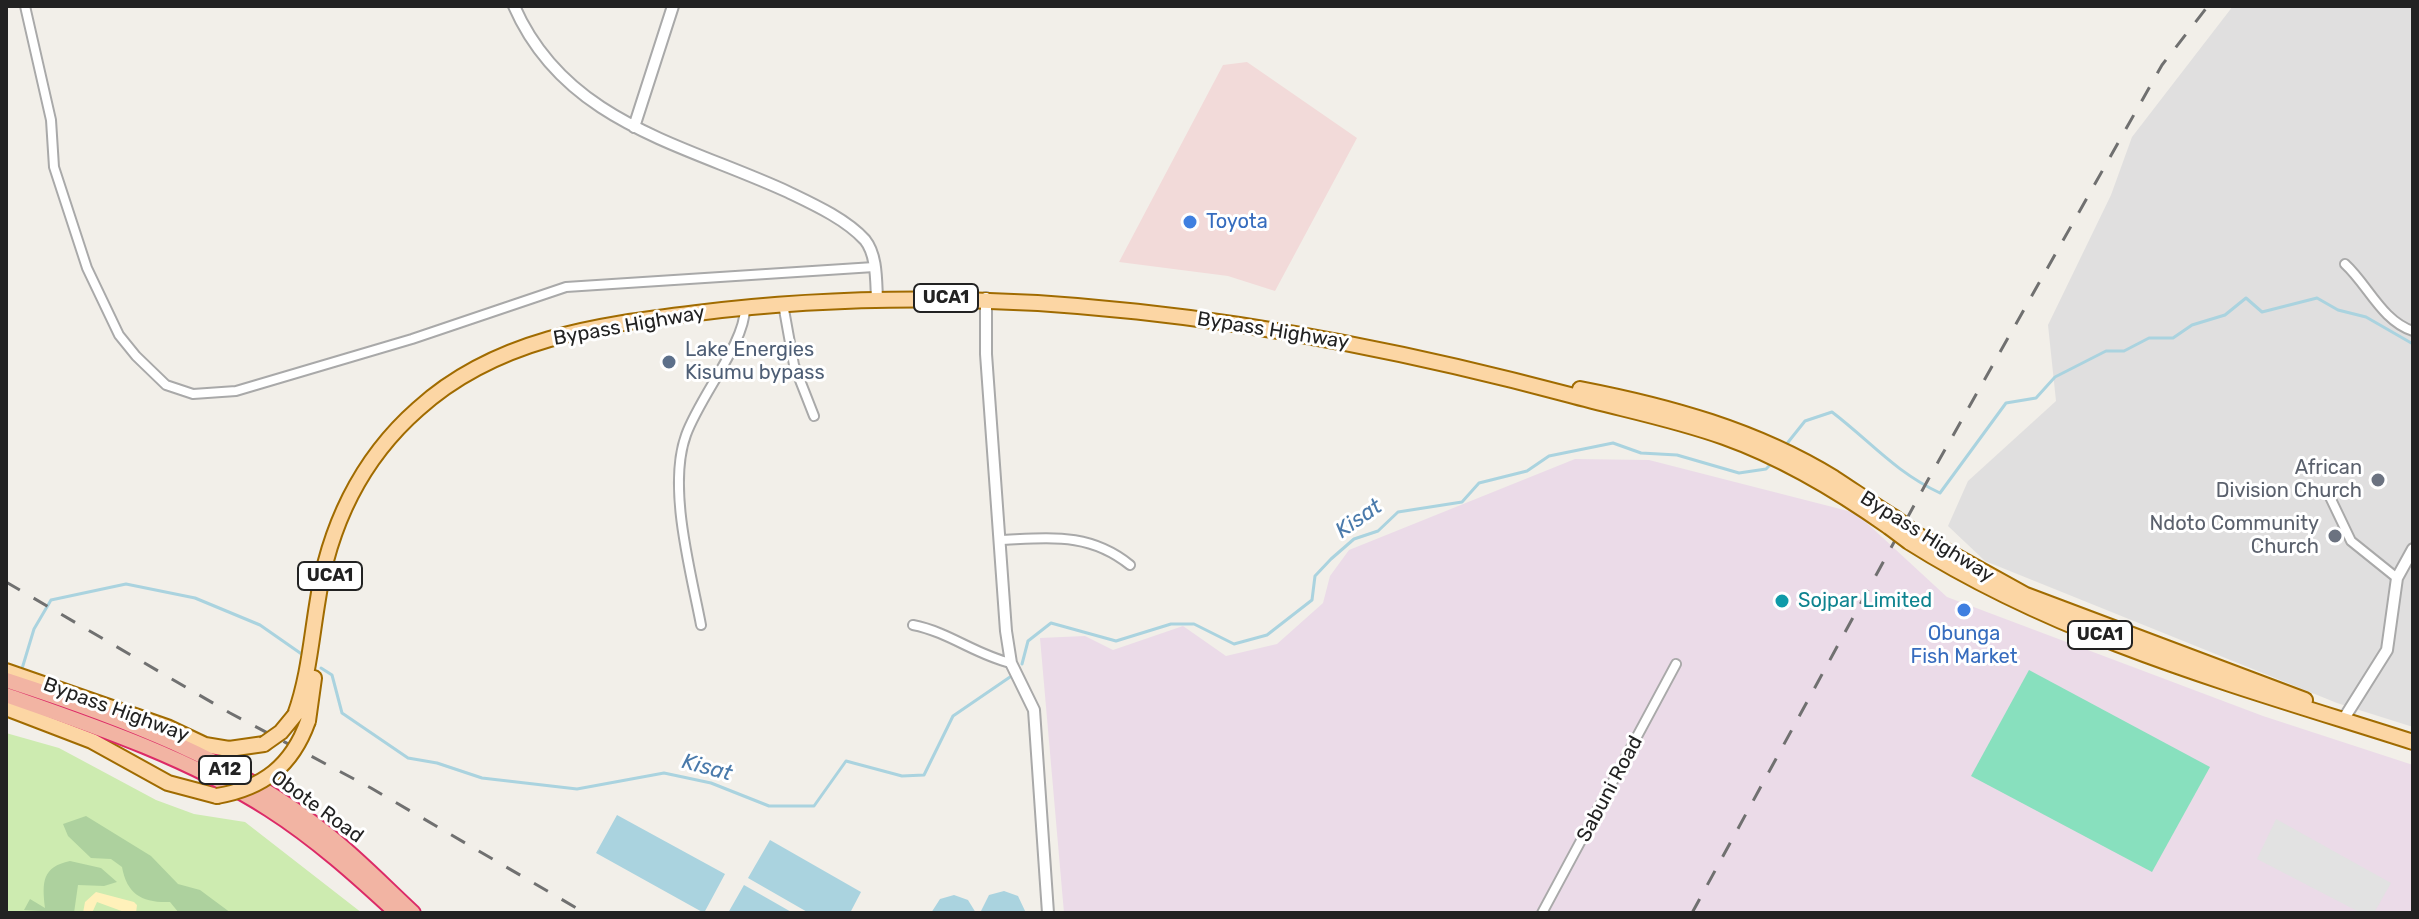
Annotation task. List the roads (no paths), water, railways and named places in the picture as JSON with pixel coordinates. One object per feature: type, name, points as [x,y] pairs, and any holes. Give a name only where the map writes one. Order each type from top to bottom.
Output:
[{"type":"highway","name":"Obote Road","points":[[6,680],[131,725],[235,775],[327,834],[413,913]]},
{"type":"highway","name":"Obote Road","points":[[6,695],[185,764],[249,798],[321,847],[397,913]]},
{"type":"main road","name":"Bypass Highway","points":[[6,671],[153,722],[205,745],[229,749],[264,744],[281,732],[295,715],[308,671],[328,552],[349,498],[407,419],[457,377],[520,347],[622,324],[783,304],[986,298],[1070,303],[1227,322],[1627,398],[1718,424],[1813,467],[1912,538],[2026,595],[2301,698],[2343,720],[2413,742]]},
{"type":"main road","name":"Bypass Highway","points":[[6,708],[92,741],[168,783],[193,792],[217,796],[261,783],[280,769],[302,738],[311,705],[327,591],[337,549],[388,443]]},
{"type":"street","name":"Bypass Highway","points":[[25,6],[51,120],[54,167],[87,268],[119,335],[166,385],[193,394],[236,391],[412,339],[566,287],[874,267]]},
{"type":"street","points":[[514,6],[523,28],[551,64],[580,92],[663,143],[810,202],[864,239],[872,252],[877,299]]},
{"type":"street","points":[[634,127],[673,6]]},
{"type":"street","points":[[2345,264],[2368,286],[2388,317],[2413,331]]},
{"type":"street","points":[[986,298],[986,354],[1011,663],[1034,710],[1048,913]]},
{"type":"street","points":[[783,304],[794,365],[814,416]]},
{"type":"street","points":[[701,625],[683,525],[682,450],[703,395],[741,335],[745,307]]},
{"type":"street","points":[[2329,495],[2351,541],[2397,578]]},
{"type":"street","points":[[1000,540],[1083,540],[1105,546],[1130,565]]},
{"type":"street","points":[[2343,720],[2387,650],[2397,578],[2413,549]]},
{"type":"street","points":[[913,625],[944,633],[976,651],[1011,663]]},
{"type":"street","name":"Sabuni Road","points":[[1542,913],[1676,664]]},
{"type":"water","points":[[617,815],[725,874],[704,913],[596,853]]},
{"type":"water","points":[[770,840],[861,892],[850,913],[809,913],[748,878]]},
{"type":"water","points":[[744,885],[793,913],[728,913]]},
{"type":"water","points":[[1004,891],[1018,896],[1026,913],[980,913],[989,895]]},
{"type":"water","points":[[954,895],[968,900],[976,913],[931,913],[940,899]]},
{"type":"waterway","points":[[1785,446],[1805,421],[1832,412],[1896,466],[1940,493],[2006,403],[2036,398],[2055,377],[2106,351],[2124,351],[2149,338],[2173,338],[2192,325],[2225,315],[2246,298],[2262,312],[2317,298],[2338,310],[2366,317],[2413,344]]},
{"type":"waterway","name":"Kisat","points":[[1022,664],[1028,641],[1051,623],[1116,641],[1171,624],[1194,624],[1234,644],[1267,635],[1312,600],[1315,576],[1354,539],[1378,531],[1398,512],[1462,502],[1479,483],[1527,471],[1549,456],[1613,443],[1641,453],[1677,455],[1739,473],[1766,469],[1771,464]]},
{"type":"waterway","name":"Kisat","points":[[21,672],[34,629],[51,600],[126,584],[195,598],[260,625],[303,655]]},
{"type":"waterway","name":"Kisat","points":[[321,668],[332,675],[342,713],[408,758],[437,763],[482,778],[577,789],[664,773],[711,783],[769,806],[814,806],[846,761],[902,776],[924,775],[953,716],[1010,677]]},
{"type":"railway","points":[[1692,913],[1929,478],[2162,65],[2208,6]]},
{"type":"railway","points":[[6,582],[230,713],[371,788],[585,913]]},
{"type":"place","name":"Toyota","points":[[1190,222]]},
{"type":"place","name":"Lake Energies Kisumu bypass","points":[[669,362]]},
{"type":"place","name":"African Division Church","points":[[2378,480]]},
{"type":"place","name":"Ndoto Community Church","points":[[2335,536]]},
{"type":"place","name":"Sojpar Limited","points":[[1782,601]]},
{"type":"place","name":"Obunga Fish Market","points":[[1964,610]]}]
